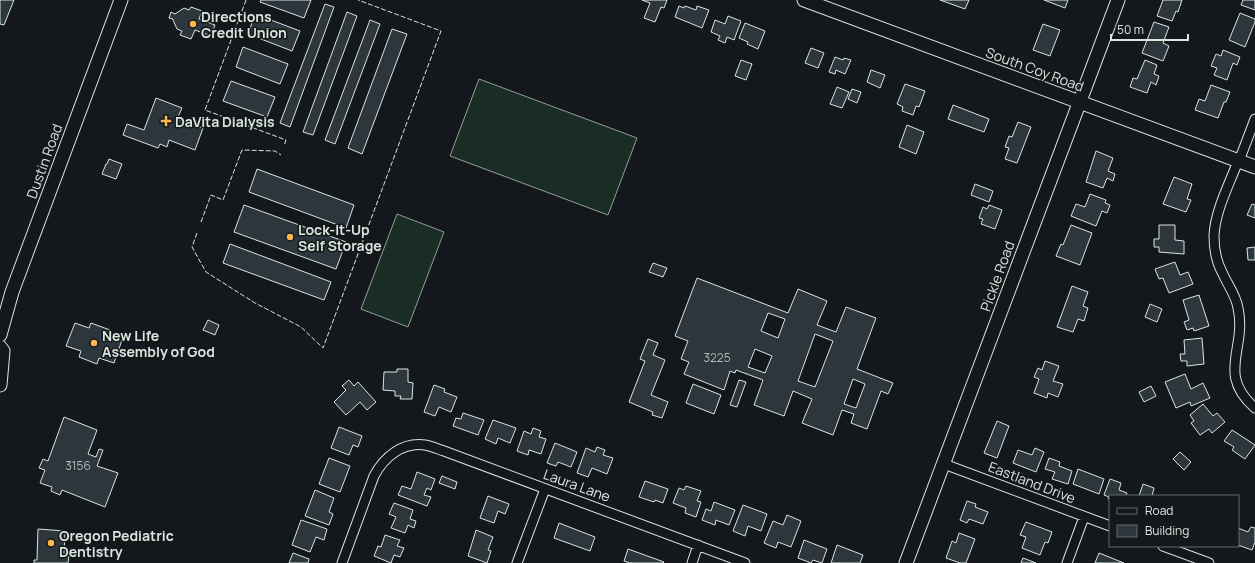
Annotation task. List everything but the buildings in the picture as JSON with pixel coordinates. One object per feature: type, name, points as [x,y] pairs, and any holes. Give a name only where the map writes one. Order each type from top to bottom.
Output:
[{"type":"street","name":"Dustin Road","points":[[0,335],[12,292],[121,0]]},
{"type":"street","name":"South Coy Road","points":[[804,0],[1255,167]]},
{"type":"street","name":"Pickle Road","points":[[906,563],[1118,0]]},
{"type":"street","points":[[1255,119],[1218,212],[1214,236],[1218,265],[1236,301],[1240,316],[1241,331],[1234,363],[1237,384],[1242,393],[1255,408]]},
{"type":"street","points":[[0,347],[3,351],[0,385]]},
{"type":"street","name":"Laura Lane","points":[[342,563],[377,471],[385,459],[398,451],[412,446],[426,445],[745,563]]},
{"type":"street","name":"Eastland Drive","points":[[944,464],[1109,526]]},
{"type":"street","points":[[517,563],[545,489]]},
{"type":"street","points":[[1067,563],[1084,517]]},
{"type":"street","points":[[692,563],[698,545]]},
{"type":"street","points":[[1166,547],[1209,563]]},
{"type":"green space","points":[[479,79],[637,138],[608,215],[450,156]]},
{"type":"green space","points":[[397,214],[444,232],[408,327],[361,309]]},
{"type":"fence","points":[[246,0],[205,110],[286,140],[284,146]]},
{"type":"fence","points":[[197,233],[192,247],[206,272],[255,303],[301,327],[323,348],[441,31],[358,0]]},
{"type":"fence","points":[[201,222],[211,195],[223,200],[242,150],[275,151],[281,155]]},
{"type":"place","name":"Directions Credit Union","points":[[193,24]]},
{"type":"place","name":"DaVita Dialysis","points":[[166,121]]},
{"type":"place","name":"Lock-It-Up Self Storage","points":[[290,237]]},
{"type":"place","name":"New Life Assembly of God","points":[[94,343]]},
{"type":"place","name":"Oregon Pediatric Dentistry","points":[[51,543]]}]
